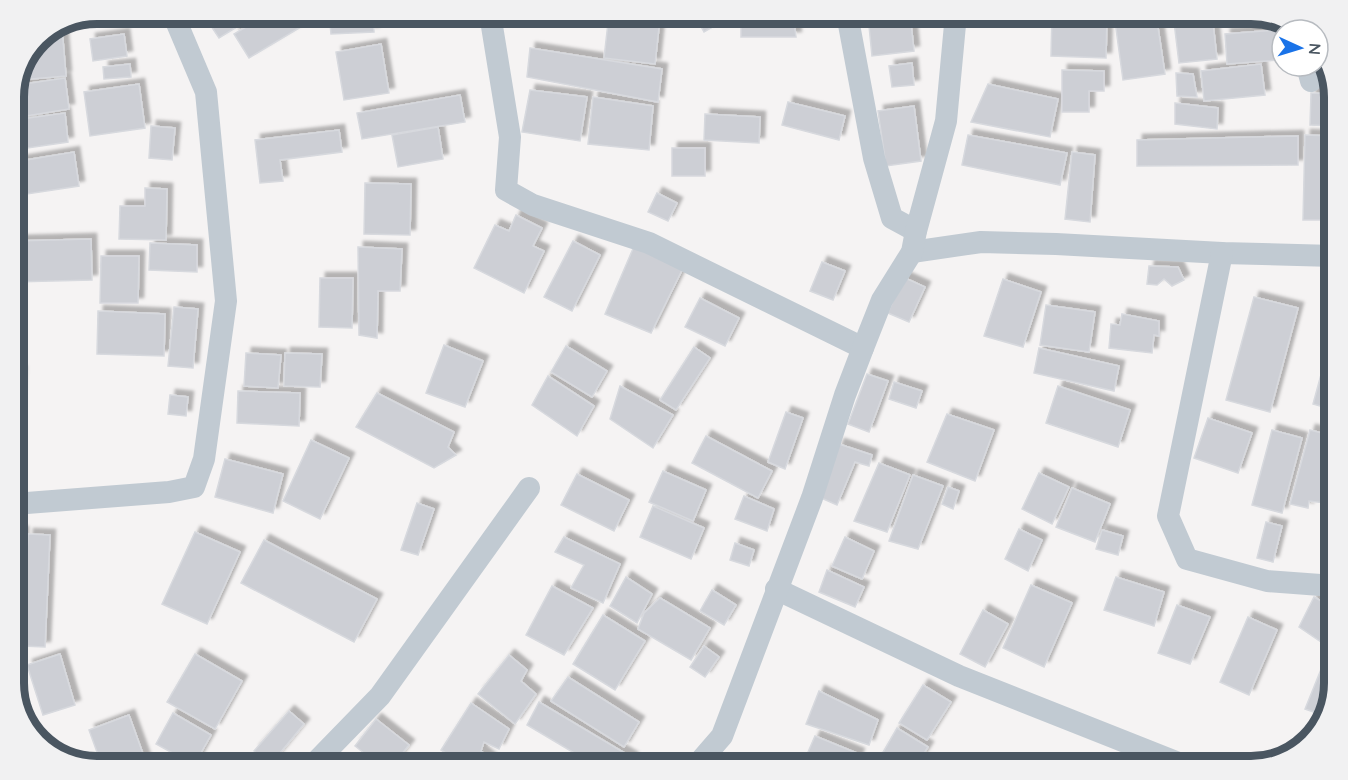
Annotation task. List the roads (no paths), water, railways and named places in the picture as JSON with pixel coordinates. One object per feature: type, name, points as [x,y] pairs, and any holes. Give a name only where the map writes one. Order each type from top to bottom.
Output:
[{"type":"street","points":[[24,503],[169,492],[194,487],[204,459],[226,301],[206,92],[177,24]]},
{"type":"street","points":[[492,24],[510,137],[506,190],[533,205],[649,243],[863,348]]},
{"type":"street","points":[[849,24],[874,158],[892,218],[914,242],[1056,244],[1222,254],[1324,256]]},
{"type":"street","points":[[705,756],[722,736],[812,498],[845,395],[863,348],[882,300],[914,242],[946,121],[955,24]]},
{"type":"street","points":[[1222,254],[1168,516],[1187,559],[1267,581],[1324,585]]},
{"type":"street","points":[[322,756],[380,696],[529,488]]},
{"type":"street","points":[[776,589],[959,676],[1161,756]]}]
